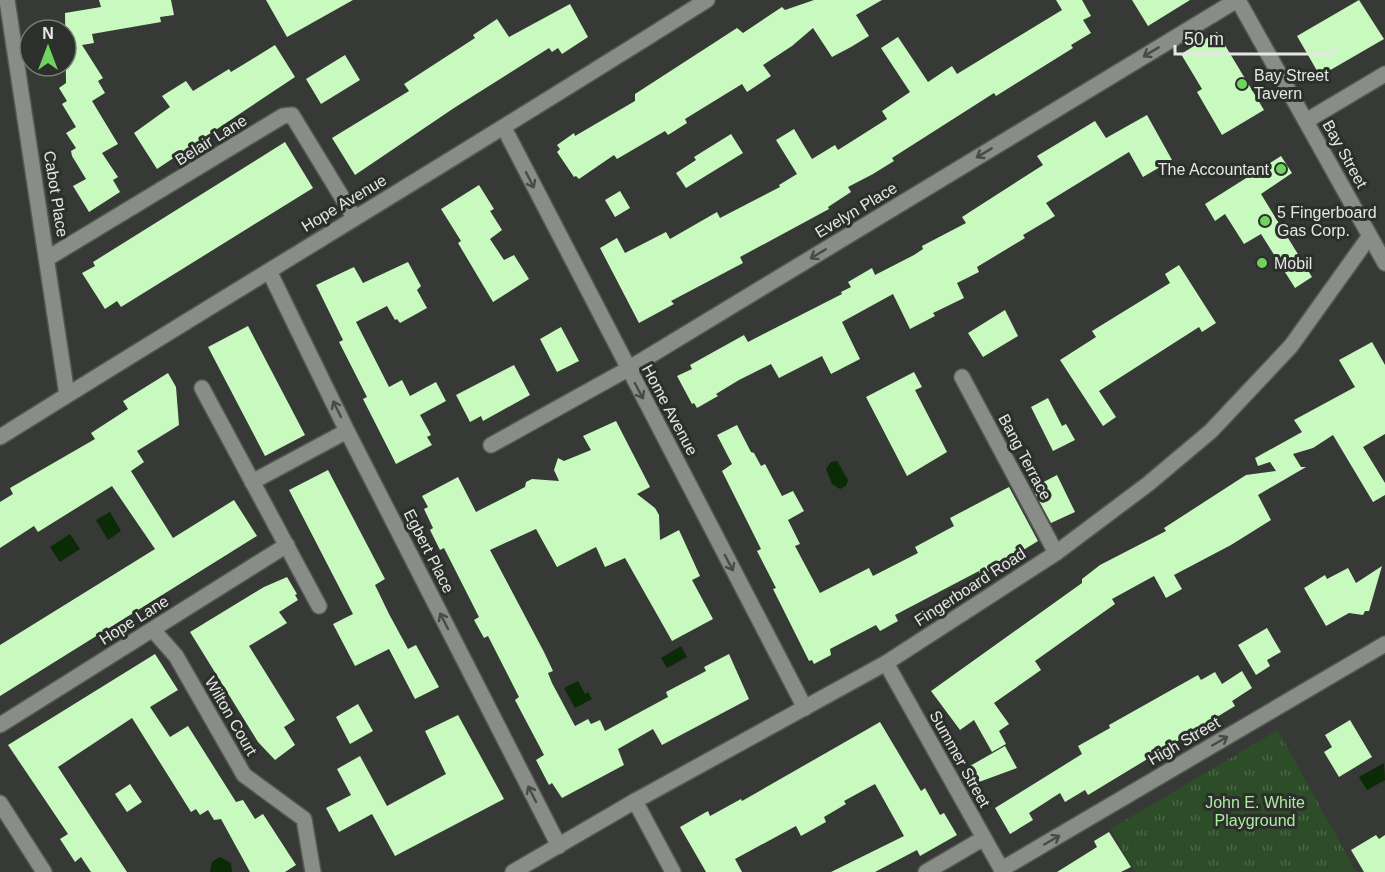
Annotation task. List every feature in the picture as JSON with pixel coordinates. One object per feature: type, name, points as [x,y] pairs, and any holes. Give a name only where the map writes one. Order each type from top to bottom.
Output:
[{"type":"street","name":"Cabot Place","points":[[7,0],[67,395]]},
{"type":"street","name":"Hope Avenue","points":[[0,437],[354,217],[504,128],[707,0]]},
{"type":"street","name":"Bay Street","points":[[1238,0],[1385,263]]},
{"type":"street","name":"Evelyn Place","points":[[491,445],[628,369],[1238,0]]},
{"type":"street","points":[[1306,121],[1385,74]]},
{"type":"street","name":"Belair Lane","points":[[48,258],[283,117],[292,115],[354,217]]},
{"type":"street","name":"Home Avenue","points":[[504,128],[805,708]]},
{"type":"street","name":"Fingerboard Road","points":[[513,872],[635,801],[886,663],[1056,553],[1157,476],[1211,431],[1243,399],[1291,346],[1369,237]]},
{"type":"street","name":"Egbert Place","points":[[269,270],[347,431],[559,846]]},
{"type":"street","name":"Bang Terrace","points":[[962,377],[1056,553]]},
{"type":"street","points":[[202,388],[319,606]]},
{"type":"street","points":[[252,482],[347,431]]},
{"type":"street","name":"Hope Lane","points":[[0,725],[286,546]]},
{"type":"street","name":"Wilton Court","points":[[153,630],[176,656],[244,776],[304,819],[313,872]]},
{"type":"street","name":"High Street","points":[[1002,871],[1385,645]]},
{"type":"street","name":"Summer Street","points":[[886,663],[1002,871]]},
{"type":"street","points":[[635,801],[673,872]]},
{"type":"street","points":[[0,803],[44,872]]},
{"type":"street","points":[[926,872],[984,838]]},
{"type":"green space","name":"John E. White Playground","points":[[1278,730],[1356,872],[1135,872],[1110,829]]},
{"type":"shaded area","points":[[837,461],[848,480],[846,486],[840,489],[832,484],[826,469],[831,462]]},
{"type":"shaded area","points":[[110,512],[121,531],[108,540],[96,520]]},
{"type":"shaded area","points":[[70,534],[80,549],[60,562],[50,547]]},
{"type":"shaded area","points":[[681,646],[687,657],[667,668],[661,658]]},
{"type":"shaded area","points":[[578,681],[585,694],[588,692],[592,699],[575,708],[564,688]]},
{"type":"shaded area","points":[[1384,763],[1385,780],[1367,790],[1359,777]]},
{"type":"shaded area","points":[[220,857],[231,863],[232,872],[210,872],[212,862]]},
{"type":"building","points":[[99,0],[171,0],[174,15],[160,17],[161,22],[92,34],[94,43],[82,45],[103,78],[98,81],[105,93],[92,101],[118,144],[102,153],[118,177],[113,180],[120,192],[89,212],[73,186],[86,179],[72,156],[71,151],[76,148],[66,133],[76,127],[62,104],[67,101],[59,88],[66,83],[66,78],[78,78],[78,18],[65,18],[65,13],[101,7]]},
{"type":"building","points":[[266,0],[353,0],[287,37]]},
{"type":"building","points":[[814,0],[882,0],[856,15],[869,36],[851,47],[832,57],[813,28],[792,46],[763,65],[771,76],[747,92],[742,84],[685,119],[687,123],[668,135],[665,131],[617,159],[614,155],[579,179],[574,177],[557,152],[560,149],[557,145],[574,133],[575,136],[635,101],[635,94],[737,28],[743,33],[782,7],[785,10]]},
{"type":"building","points":[[1056,0],[1082,0],[1091,16],[1083,20],[1091,33],[1071,45],[1073,48],[996,96],[994,93],[892,158],[894,161],[848,187],[851,192],[828,207],[829,209],[740,257],[743,263],[671,301],[674,304],[639,323],[600,248],[617,238],[625,253],[666,232],[670,239],[717,212],[720,218],[780,187],[779,185],[797,174],[776,140],[794,129],[812,159],[835,145],[838,150],[887,119],[882,111],[910,92],[881,48],[898,37],[928,82],[952,66],[957,74],[1062,10]]},
{"type":"building","points":[[1132,0],[1190,0],[1148,26]]},
{"type":"building","points":[[1359,0],[1384,39],[1320,76],[1297,36]]},
{"type":"building","points":[[570,4],[588,37],[562,54],[558,48],[552,52],[549,48],[454,108],[355,175],[332,138],[409,91],[404,84],[475,38],[473,35],[497,19],[509,37]]},
{"type":"building","points":[[1217,32],[1264,110],[1222,135],[1197,92],[1202,89],[1181,54]]},
{"type":"building","points":[[275,45],[295,77],[157,169],[134,133],[170,107],[162,96],[186,81],[193,91],[229,69],[231,72]]},
{"type":"building","points":[[345,55],[360,80],[321,104],[306,79]]},
{"type":"building","points":[[1147,115],[1172,160],[1143,177],[1129,152],[1046,203],[1055,216],[1023,235],[1025,238],[977,267],[979,272],[957,283],[964,298],[933,313],[935,316],[910,329],[893,294],[842,322],[860,359],[831,374],[822,356],[779,378],[771,364],[739,380],[697,408],[694,403],[692,404],[677,376],[692,369],[690,365],[744,335],[748,342],[842,294],[841,292],[851,287],[848,282],[872,268],[875,275],[914,255],[923,249],[922,246],[966,223],[962,217],[1043,165],[1037,156],[1095,121],[1106,138]]},
{"type":"building","points":[[731,134],[743,153],[686,188],[676,173],[696,160],[694,157]]},
{"type":"building","points":[[285,142],[313,188],[121,307],[117,301],[105,309],[82,273],[95,266],[93,262]]},
{"type":"building","points":[[1281,156],[1292,173],[1261,194],[1312,277],[1295,288],[1261,234],[1244,244],[1225,214],[1215,221],[1205,204]]},
{"type":"building","points":[[479,185],[494,209],[490,211],[502,230],[490,239],[504,260],[514,255],[529,279],[493,302],[458,243],[461,241],[441,209]]},
{"type":"building","points":[[620,191],[630,208],[615,217],[605,200]]},
{"type":"building","points":[[408,262],[421,286],[417,290],[427,308],[400,323],[397,319],[395,320],[387,306],[356,322],[389,387],[402,380],[410,396],[436,382],[446,401],[420,415],[431,435],[427,437],[432,445],[396,464],[363,399],[367,397],[339,342],[343,340],[316,285],[354,267],[363,283]]},
{"type":"building","points":[[1179,265],[1216,323],[1202,332],[1199,327],[1099,391],[1116,417],[1103,426],[1060,360],[1096,337],[1092,331],[1170,283],[1165,274]]},
{"type":"building","points":[[1005,310],[1018,336],[983,357],[968,333]]},
{"type":"building","points":[[248,326],[305,435],[265,456],[208,347]]},
{"type":"building","points":[[561,327],[579,361],[557,372],[540,339]]},
{"type":"building","points":[[1372,342],[1385,365],[1385,434],[1363,447],[1385,483],[1385,495],[1373,502],[1333,435],[1313,448],[1293,454],[1301,467],[1306,467],[1258,495],[1271,520],[1231,545],[1174,575],[1182,589],[1166,598],[1154,576],[1112,599],[1115,604],[1035,661],[1041,670],[994,703],[1009,724],[999,731],[1006,744],[992,752],[974,720],[960,730],[931,691],[1082,583],[1082,579],[1100,565],[1166,531],[1164,528],[1246,475],[1276,471],[1270,462],[1258,466],[1255,458],[1302,432],[1294,420],[1355,387],[1339,360]]},
{"type":"building","points":[[514,365],[530,395],[483,421],[481,416],[470,422],[456,395]]},
{"type":"building","points":[[914,372],[922,387],[915,390],[947,452],[907,476],[866,397]]},
{"type":"building","points":[[168,373],[176,387],[179,425],[137,451],[144,462],[131,471],[173,538],[234,500],[257,536],[0,696],[0,645],[155,549],[112,486],[38,532],[34,526],[0,548],[0,502],[13,494],[10,488],[95,439],[91,433],[128,409],[123,401]]},
{"type":"building","points":[[1048,398],[1062,426],[1066,424],[1075,440],[1053,451],[1031,407]]},
{"type":"building","points":[[616,421],[650,487],[637,494],[655,508],[659,515],[660,540],[679,530],[700,576],[692,580],[713,619],[672,641],[625,558],[605,567],[596,547],[557,567],[536,529],[490,550],[553,671],[548,673],[552,683],[575,726],[588,719],[591,724],[600,720],[605,731],[668,697],[666,692],[706,671],[704,667],[729,654],[749,699],[662,745],[653,729],[618,749],[624,765],[562,798],[552,783],[549,785],[536,760],[544,755],[515,700],[519,697],[488,636],[484,638],[474,620],[479,617],[444,548],[440,550],[430,530],[433,528],[424,509],[428,507],[422,496],[458,477],[476,512],[525,487],[526,482],[532,479],[559,481],[554,470],[558,458],[564,461],[591,450],[583,436]]},
{"type":"building","points":[[737,425],[761,466],[765,464],[782,496],[793,491],[804,511],[788,520],[800,544],[795,546],[820,593],[869,568],[873,576],[918,553],[915,547],[954,526],[950,518],[1009,487],[1038,541],[981,576],[979,571],[895,615],[898,621],[880,631],[876,625],[830,649],[831,655],[814,664],[812,660],[809,661],[773,589],[776,588],[757,551],[761,549],[722,471],[732,464],[717,435]]},
{"type":"building","points":[[328,470],[385,579],[375,585],[389,614],[408,649],[416,645],[439,687],[415,699],[389,649],[355,666],[333,624],[353,614],[289,490]]},
{"type":"building","points":[[1057,475],[1075,512],[1051,523],[1032,488]]},
{"type":"building","points":[[1382,566],[1369,611],[1365,611],[1363,615],[1349,613],[1326,626],[1304,588],[1325,575],[1327,579],[1348,568],[1356,583]]},
{"type":"building","points":[[287,577],[298,600],[279,612],[287,623],[249,646],[295,720],[284,727],[295,745],[275,760],[258,742],[190,632],[264,587]]},
{"type":"building","points":[[1267,628],[1281,652],[1267,660],[1270,666],[1256,675],[1238,645]]},
{"type":"building","points":[[155,654],[178,690],[150,707],[170,737],[188,726],[236,802],[243,800],[255,819],[263,814],[296,865],[285,872],[250,872],[221,819],[214,820],[208,810],[200,815],[196,809],[191,812],[132,718],[58,767],[127,872],[91,872],[81,857],[75,862],[60,839],[68,834],[8,745]]},
{"type":"building","points":[[1242,671],[1252,688],[1232,701],[1235,706],[1088,795],[1085,790],[1065,802],[1060,793],[1029,813],[1033,820],[1010,834],[995,808],[1082,754],[1078,746],[1110,728],[1109,725],[1198,675],[1201,680],[1215,672],[1222,684]]},
{"type":"building","points":[[358,704],[373,731],[350,744],[336,717]]},
{"type":"building","points":[[458,715],[504,799],[395,856],[372,814],[339,832],[326,808],[351,795],[337,769],[360,756],[387,806],[446,774],[425,731]]},
{"type":"building","points":[[1350,720],[1372,757],[1339,777],[1324,752],[1332,747],[1325,735]]},
{"type":"building","points":[[880,722],[921,791],[925,788],[940,815],[944,813],[957,835],[920,856],[917,850],[875,872],[831,872],[904,836],[875,784],[844,801],[846,804],[824,817],[826,822],[801,836],[796,826],[735,859],[742,872],[706,872],[680,827],[708,811],[710,816],[741,799],[742,801]]},
{"type":"building","points":[[1005,746],[1017,768],[979,782],[970,766]]},
{"type":"building","points":[[130,784],[142,802],[127,812],[115,794]]},
{"type":"building","points":[[1109,832],[1131,867],[1121,872],[1057,872],[1097,847],[1094,841]]},
{"type":"building","points":[[1376,835],[1379,839],[1385,835],[1385,872],[1364,872],[1351,850]]},
{"type":"place","name":"Bay Street Tavern","points":[[1242,84]]},
{"type":"place","name":"The Accountant","points":[[1281,169]]},
{"type":"place","name":"5 Fingerboard Gas Corp.","points":[[1265,221]]},
{"type":"place","name":"Mobil","points":[[1262,263]]}]
